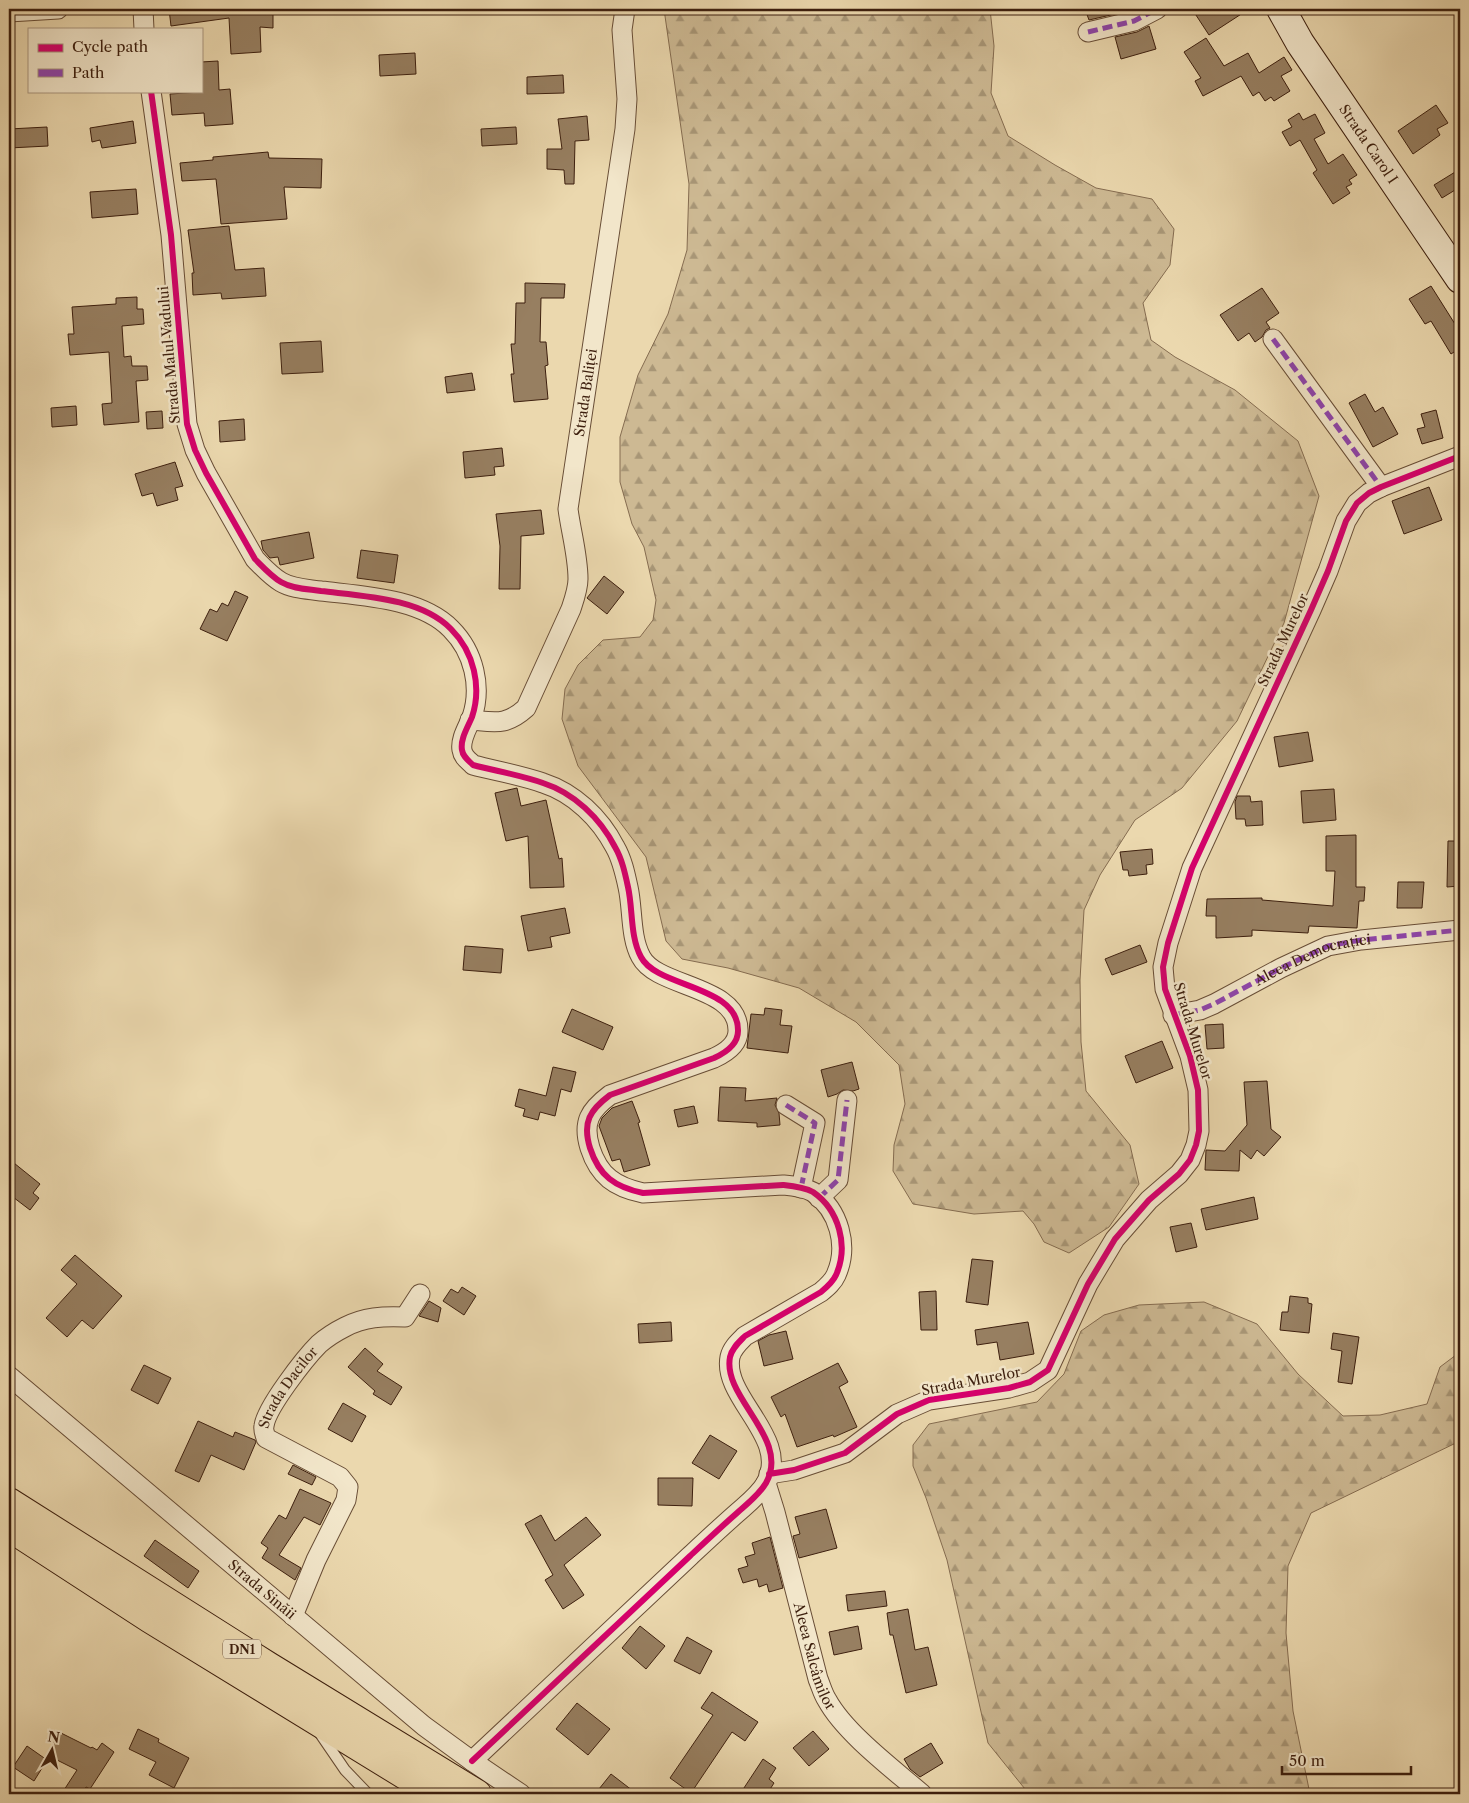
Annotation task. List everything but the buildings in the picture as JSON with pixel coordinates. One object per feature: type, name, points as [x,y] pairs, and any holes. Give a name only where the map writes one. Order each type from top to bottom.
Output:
[{"type":"highway","name":"DN1","points":[[9,1502],[226,1640],[477,1794]]},
{"type":"highway","name":"DN1","points":[[9,1527],[149,1618],[436,1794]]},
{"type":"main road","name":"Strada Carol I","points":[[1281,9],[1300,43],[1460,279]]},
{"type":"street","points":[[9,12],[58,9]]},
{"type":"street","points":[[143,9],[144,28]]},
{"type":"street","name":"Strada Baliței","points":[[470,720],[508,721],[526,708],[571,610],[575,595],[578,581],[577,566],[568,509],[625,129],[626,99],[622,30],[625,9]]},
{"type":"street","points":[[1088,32],[1134,21],[1157,9]]},
{"type":"street","name":"Strada Malul Vadului","points":[[151,92],[171,235],[187,424],[195,450],[206,473],[255,559],[266,571],[281,582],[297,588],[383,599],[411,606],[438,617],[452,630],[466,650],[476,676],[475,708],[462,742],[464,757],[473,765],[544,783],[564,793],[587,809],[616,847],[623,866],[636,943],[641,957],[647,966],[710,995],[721,1002],[735,1016],[738,1035],[735,1043],[726,1052],[610,1095],[597,1105],[590,1116],[586,1128],[594,1161],[615,1184],[627,1190],[643,1193],[783,1185],[801,1188],[812,1191],[831,1210],[838,1224],[842,1239],[842,1255],[836,1276],[821,1292],[745,1336],[735,1345],[730,1356],[730,1370],[735,1385],[764,1435],[769,1449],[771,1462],[767,1479]]},
{"type":"street","points":[[1274,339],[1381,487]]},
{"type":"street","name":"Strada Murelor","points":[[767,1479],[845,1453],[896,1414],[929,1400],[1009,1388],[1030,1382],[1048,1370],[1088,1284],[1115,1239],[1149,1200],[1179,1174],[1190,1160],[1196,1145],[1200,1113],[1198,1090],[1190,1056],[1164,989],[1163,967],[1176,916],[1192,868],[1311,610],[1328,571],[1346,520],[1357,503],[1369,493],[1460,456]]},
{"type":"street","name":"Aleea Democrației","points":[[1173,1015],[1200,1010],[1214,1004],[1281,968],[1328,946],[1361,940],[1460,930]]},
{"type":"street","points":[[819,1198],[838,1180],[847,1100]]},
{"type":"street","points":[[786,1105],[815,1123],[801,1188]]},
{"type":"street","name":"Strada Dacilor","points":[[293,1616],[316,1560],[346,1500],[348,1487],[340,1477],[266,1438],[264,1427],[266,1420],[286,1383],[320,1343],[345,1327],[369,1318],[405,1317],[420,1294]]},
{"type":"street","name":"Strada Sinăii","points":[[9,1376],[424,1726],[472,1762],[521,1794]]},
{"type":"street","points":[[472,1762],[695,1551],[752,1500],[767,1479]]},
{"type":"street","name":"Aleea Salcâmilor","points":[[767,1479],[818,1679],[826,1700],[840,1720],[922,1794]]},
{"type":"lane","points":[[309,1716],[345,1770],[368,1794]]},
{"type":"green space","points":[[664,9],[990,9],[994,46],[991,93],[1008,136],[1096,188],[1152,199],[1174,229],[1170,265],[1143,303],[1151,340],[1175,357],[1235,390],[1298,441],[1319,496],[1284,623],[1237,721],[1182,788],[1135,820],[1100,875],[1084,910],[1080,980],[1081,1042],[1086,1091],[1130,1145],[1139,1184],[1109,1227],[1069,1253],[1044,1242],[1034,1224],[1023,1211],[974,1214],[913,1204],[893,1171],[894,1145],[905,1104],[899,1065],[856,1022],[799,988],[728,968],[682,959],[666,941],[646,857],[578,766],[562,719],[565,689],[578,665],[603,640],[640,637],[653,620],[656,600],[644,547],[632,524],[620,482],[620,437],[638,375],[668,314],[687,250],[689,184]]},
{"type":"green space","points":[[1204,1302],[1257,1324],[1298,1374],[1343,1416],[1380,1415],[1427,1404],[1440,1367],[1460,1352],[1460,1441],[1311,1513],[1288,1566],[1286,1633],[1293,1711],[1310,1794],[1029,1794],[988,1743],[947,1560],[913,1466],[913,1445],[929,1424],[1037,1402],[1064,1374],[1081,1331],[1104,1315],[1139,1305]]},
{"type":"marked path","points":[[9,12],[58,9]]},
{"type":"marked path","points":[[1088,32],[1134,21],[1157,9]]},
{"type":"marked path","points":[[1273,339],[1381,487]]},
{"type":"marked path","points":[[1173,1015],[1200,1010],[1214,1004],[1281,968],[1328,946],[1361,940],[1460,930]]},
{"type":"marked path","points":[[819,1198],[838,1180],[847,1100]]},
{"type":"marked path","points":[[786,1105],[815,1123],[801,1188]]},
{"type":"cycle path","points":[[151,92],[171,235],[187,424],[195,450],[206,473],[255,559],[274,577],[290,586],[390,600],[424,611],[451,629],[465,648],[474,670],[476,682],[475,706],[462,742],[462,750],[465,757],[473,765],[554,787],[585,808],[602,826],[620,856],[630,896],[633,932],[641,957],[650,967],[663,975],[696,988],[726,1004],[735,1016],[738,1031],[736,1040],[722,1054],[610,1095],[597,1106],[590,1117],[587,1131],[590,1148],[598,1166],[616,1184],[643,1193],[783,1185],[802,1188],[813,1192],[822,1200],[829,1208],[839,1229],[842,1252],[840,1264],[832,1282],[821,1292],[745,1336],[734,1348],[730,1357],[730,1372],[736,1388],[763,1434],[770,1450],[771,1466],[766,1483],[753,1499],[472,1761]]},
{"type":"cycle path","points":[[769,1474],[794,1470],[845,1453],[897,1414],[929,1400],[1009,1388],[1030,1382],[1048,1370],[1088,1284],[1115,1239],[1149,1200],[1179,1174],[1190,1160],[1196,1145],[1199,1131],[1198,1090],[1190,1056],[1165,989],[1163,967],[1168,943],[1192,868],[1311,610],[1328,571],[1346,521],[1357,503],[1369,493],[1460,456]]}]
